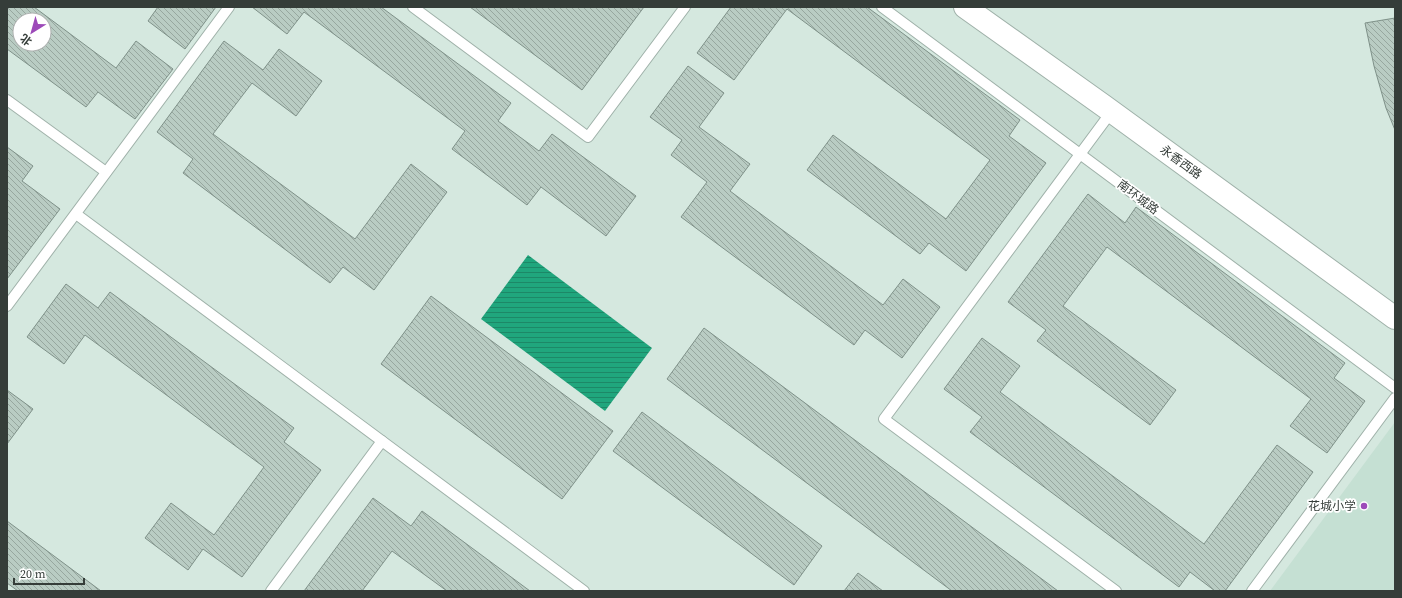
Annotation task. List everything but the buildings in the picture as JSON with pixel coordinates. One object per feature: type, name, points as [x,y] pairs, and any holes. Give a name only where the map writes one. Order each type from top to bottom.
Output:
[{"type":"main road","name":"永香西路","points":[[965,7],[1112,111],[1395,318]]},
{"type":"lane","points":[[7,306],[229,7]]},
{"type":"lane","points":[[413,7],[588,137],[685,7]]},
{"type":"lane","name":"南环城路","points":[[882,7],[1395,388]]},
{"type":"lane","points":[[7,100],[106,172]]},
{"type":"lane","points":[[1112,111],[884,419],[1116,591]]},
{"type":"lane","points":[[76,214],[584,591]]},
{"type":"lane","points":[[1252,591],[1395,398]]},
{"type":"lane","points":[[271,591],[382,441]]},
{"type":"shaded area","points":[[528,255],[652,348],[605,411],[481,319]]},
{"type":"shaded area","name":"花城小学","points":[[1395,422],[1395,591],[1270,591]]},
{"type":"place","name":"花城小学","points":[[1364,506]]}]
